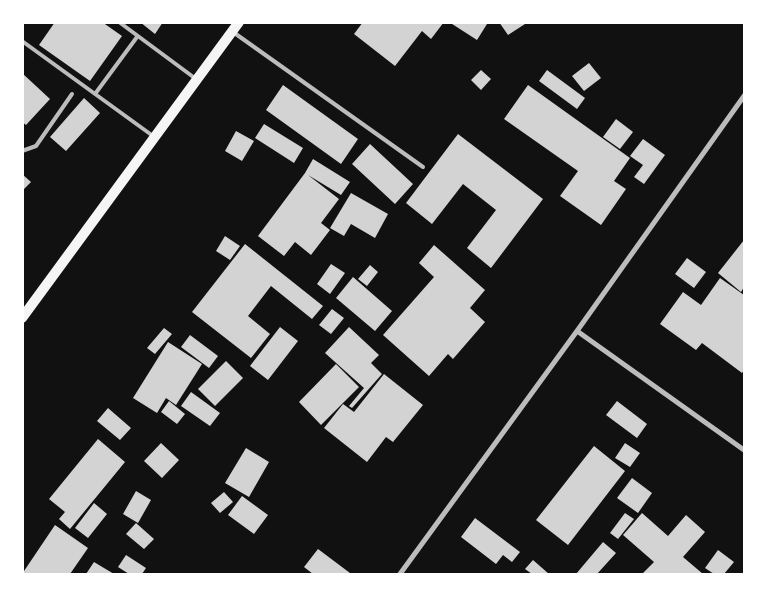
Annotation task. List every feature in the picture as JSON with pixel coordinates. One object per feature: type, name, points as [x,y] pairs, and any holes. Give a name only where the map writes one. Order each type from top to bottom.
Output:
[{"type":"main road","points":[[22,318],[239,22]]},
{"type":"street","points":[[400,574],[577,331],[744,96]]},
{"type":"street","points":[[577,331],[744,450]]},
{"type":"lane","points":[[118,22],[197,80]]},
{"type":"lane","points":[[233,31],[423,167]]},
{"type":"lane","points":[[95,94],[137,37]]},
{"type":"lane","points":[[22,41],[155,137]]},
{"type":"lane","points":[[22,151],[36,146],[72,94]]},
{"type":"building","points":[[55,22],[102,22],[122,36],[90,81],[39,45]]},
{"type":"building","points":[[140,22],[163,22],[155,34]]},
{"type":"building","points":[[363,22],[444,22],[431,39],[422,31],[395,66],[354,34]]},
{"type":"building","points":[[449,22],[485,22],[487,24],[477,40]]},
{"type":"building","points":[[499,22],[524,22],[525,24],[508,35]]},
{"type":"building","points":[[589,63],[601,78],[584,91],[572,76]]},
{"type":"building","points":[[481,70],[491,79],[481,90],[471,80]]},
{"type":"building","points":[[547,70],[585,98],[577,109],[539,81]]},
{"type":"building","points":[[22,73],[50,99],[26,125],[22,122]]},
{"type":"building","points":[[283,85],[358,139],[341,164],[266,110]]},
{"type":"building","points":[[528,85],[630,158],[614,181],[626,189],[601,225],[560,196],[578,171],[504,119]]},
{"type":"building","points":[[84,98],[100,113],[66,151],[50,137]]},
{"type":"building","points":[[616,119],[633,132],[620,149],[603,137]]},
{"type":"building","points":[[264,124],[303,148],[294,163],[255,138]]},
{"type":"building","points":[[236,131],[254,141],[242,161],[225,151]]},
{"type":"building","points":[[458,134],[543,199],[491,268],[467,248],[496,210],[463,184],[432,224],[406,203]]},
{"type":"building","points":[[643,139],[665,155],[644,184],[634,177],[643,165],[630,156]]},
{"type":"building","points":[[370,144],[413,184],[395,204],[352,164]]},
{"type":"building","points":[[313,159],[350,182],[341,195],[308,175],[339,199],[321,223],[330,230],[311,255],[295,242],[284,256],[258,236],[305,173]]},
{"type":"building","points":[[22,174],[31,182],[24,189],[22,188]]},
{"type":"building","points":[[351,193],[388,214],[375,238],[351,224],[344,236],[330,228]]},
{"type":"building","points":[[225,236],[240,246],[230,260],[216,251]]},
{"type":"building","points":[[744,240],[744,287],[741,292],[718,273]]},
{"type":"building","points":[[245,244],[323,306],[312,319],[271,286],[248,316],[270,334],[251,358],[192,312]]},
{"type":"building","points":[[434,245],[485,290],[470,308],[485,322],[453,359],[448,354],[429,376],[383,335],[434,277],[419,263]]},
{"type":"building","points":[[687,258],[706,272],[694,288],[675,274]]},
{"type":"building","points":[[331,264],[345,273],[330,294],[317,284]]},
{"type":"building","points":[[370,265],[378,272],[367,286],[358,279]]},
{"type":"building","points":[[353,277],[392,311],[375,331],[336,298]]},
{"type":"building","points":[[720,278],[744,295],[744,370],[742,373],[702,343],[696,350],[660,324],[683,292],[701,305]]},
{"type":"building","points":[[332,309],[344,318],[331,334],[319,325]]},
{"type":"building","points":[[280,327],[298,341],[268,380],[250,366]]},
{"type":"building","points":[[349,327],[379,355],[371,363],[382,374],[352,408],[349,406],[364,388],[325,353]]},
{"type":"building","points":[[164,328],[172,334],[155,354],[147,348]]},
{"type":"building","points":[[190,335],[218,356],[209,368],[181,347]]},
{"type":"building","points":[[168,342],[202,364],[176,405],[166,398],[157,413],[133,398]]},
{"type":"building","points":[[226,361],[243,378],[215,406],[198,389]]},
{"type":"building","points":[[336,364],[359,387],[321,425],[299,402]]},
{"type":"building","points":[[384,374],[423,405],[393,442],[386,437],[367,462],[324,428],[343,404],[354,412]]},
{"type":"building","points":[[191,392],[220,413],[210,426],[181,406]]},
{"type":"building","points":[[169,401],[185,414],[177,424],[161,412]]},
{"type":"building","points":[[617,401],[647,424],[637,438],[606,415]]},
{"type":"building","points":[[108,408],[131,428],[120,440],[97,421]]},
{"type":"building","points":[[98,439],[125,462],[70,529],[59,519],[65,512],[49,499]]},
{"type":"building","points":[[161,443],[179,460],[162,478],[144,461]]},
{"type":"building","points":[[625,443],[640,453],[630,467],[615,458]]},
{"type":"building","points":[[594,446],[625,471],[568,545],[536,520]]},
{"type":"building","points":[[246,448],[269,462],[249,497],[225,483]]},
{"type":"building","points":[[632,478],[652,493],[638,513],[617,498]]},
{"type":"building","points":[[136,491],[151,500],[138,523],[123,514]]},
{"type":"building","points":[[224,492],[233,502],[220,513],[211,503]]},
{"type":"building","points":[[242,496],[268,515],[254,534],[228,515]]},
{"type":"building","points":[[94,503],[107,514],[88,538],[75,528]]},
{"type":"building","points":[[625,513],[634,519],[618,539],[610,533]]},
{"type":"building","points":[[642,513],[668,536],[686,515],[705,532],[683,557],[703,574],[643,573],[654,562],[623,535]]},
{"type":"building","points":[[475,518],[520,552],[512,562],[503,555],[496,564],[461,537]]},
{"type":"building","points":[[136,523],[154,539],[144,549],[126,534]]},
{"type":"building","points":[[55,525],[88,548],[70,574],[22,574]]},
{"type":"building","points":[[603,542],[616,553],[597,574],[576,574]]},
{"type":"building","points":[[318,549],[350,573],[313,574],[304,567]]},
{"type":"building","points":[[718,550],[734,562],[724,574],[714,574],[705,568]]},
{"type":"building","points":[[126,555],[146,568],[142,574],[129,574],[118,567]]},
{"type":"building","points":[[533,560],[549,574],[532,574],[525,569]]},
{"type":"building","points":[[94,562],[114,574],[86,574]]}]
